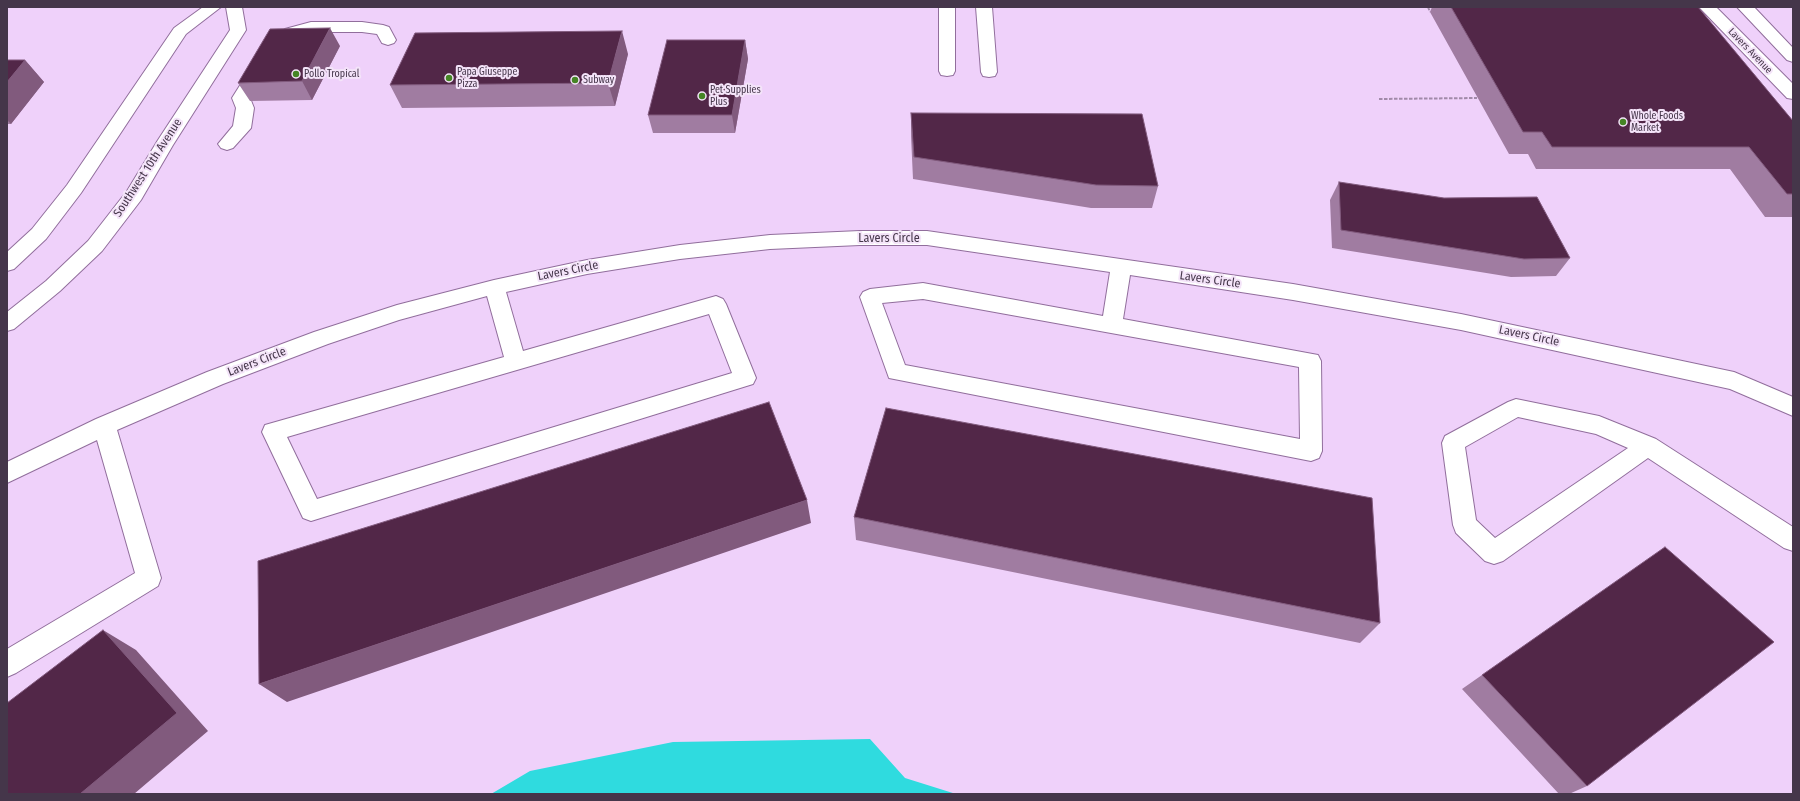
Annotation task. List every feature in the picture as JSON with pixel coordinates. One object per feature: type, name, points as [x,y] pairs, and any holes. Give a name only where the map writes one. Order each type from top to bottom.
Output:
[{"type":"street","points":[[7,264],[39,234],[74,189],[180,31],[213,7]]},
{"type":"street","name":"Southwest 10th Avenue","points":[[7,323],[53,286],[95,246],[134,195],[164,144],[238,30],[234,7]]},
{"type":"street","points":[[947,7],[947,72]]},
{"type":"street","points":[[984,7],[989,72]]},
{"type":"street","name":"Lavers Avenue","points":[[1707,7],[1793,94]]},
{"type":"street","points":[[1745,7],[1793,57]]},
{"type":"street","points":[[227,144],[242,128],[245,108],[241,98],[274,44],[291,32],[311,28],[362,27],[383,30],[388,40]]},
{"type":"street","name":"Lavers Circle","points":[[7,473],[104,426],[216,378],[322,338],[397,313],[494,287],[588,267],[680,252],[770,242],[860,238],[927,238],[1292,292],[1492,328],[1734,381],[1793,407]]},
{"type":"street","points":[[1112,325],[1121,267]]},
{"type":"street","points":[[494,287],[516,362]]},
{"type":"street","points":[[923,291],[1112,325],[1310,361],[1311,451],[897,372],[870,298],[923,291]]},
{"type":"street","points":[[716,304],[745,378],[311,512],[273,432],[516,362],[716,304]]},
{"type":"street","points":[[1648,446],[1494,553],[1465,525],[1453,443],[1516,408],[1599,425],[1648,446],[1793,540]]},
{"type":"street","points":[[7,664],[148,578],[104,426]]},
{"type":"path","points":[[1428,7],[1430,12]]},
{"type":"path","points":[[1379,100],[1477,98]]},
{"type":"shaded area","points":[[870,739],[905,778],[956,794],[491,794],[530,771],[673,742]]},
{"type":"building","name":"Whole Foods Market","points":[[1451,7],[1698,7],[1793,121],[1793,194],[1787,194],[1749,147],[1552,147],[1542,132],[1523,132]]},
{"type":"building","points":[[330,28],[302,81],[238,83],[270,29]]},
{"type":"building","points":[[622,31],[608,83],[390,85],[415,33]]},
{"type":"building","name":"Pet Supplies Plus","points":[[667,40],[745,40],[732,115],[648,115]]},
{"type":"building","points":[[7,60],[25,60],[7,82]]},
{"type":"building","points":[[911,113],[1142,114],[1158,186],[1096,185],[914,157]]},
{"type":"building","points":[[1339,182],[1444,198],[1537,197],[1570,258],[1524,259],[1341,230]]},
{"type":"building","points":[[769,402],[807,500],[259,684],[258,561]]},
{"type":"building","points":[[886,408],[1372,498],[1380,623],[854,517]]},
{"type":"building","points":[[1665,547],[1774,642],[1587,786],[1482,675]]},
{"type":"building","points":[[103,630],[177,713],[80,794],[7,794],[7,703]]},
{"type":"place","name":"Pollo Tropical","points":[[296,74]]},
{"type":"place","name":"Papa Giuseppe Pizza","points":[[449,78]]},
{"type":"place","name":"Subway","points":[[575,80]]},
{"type":"place","name":"Pet Supplies Plus","points":[[702,96]]},
{"type":"place","name":"Whole Foods Market","points":[[1623,122]]}]
